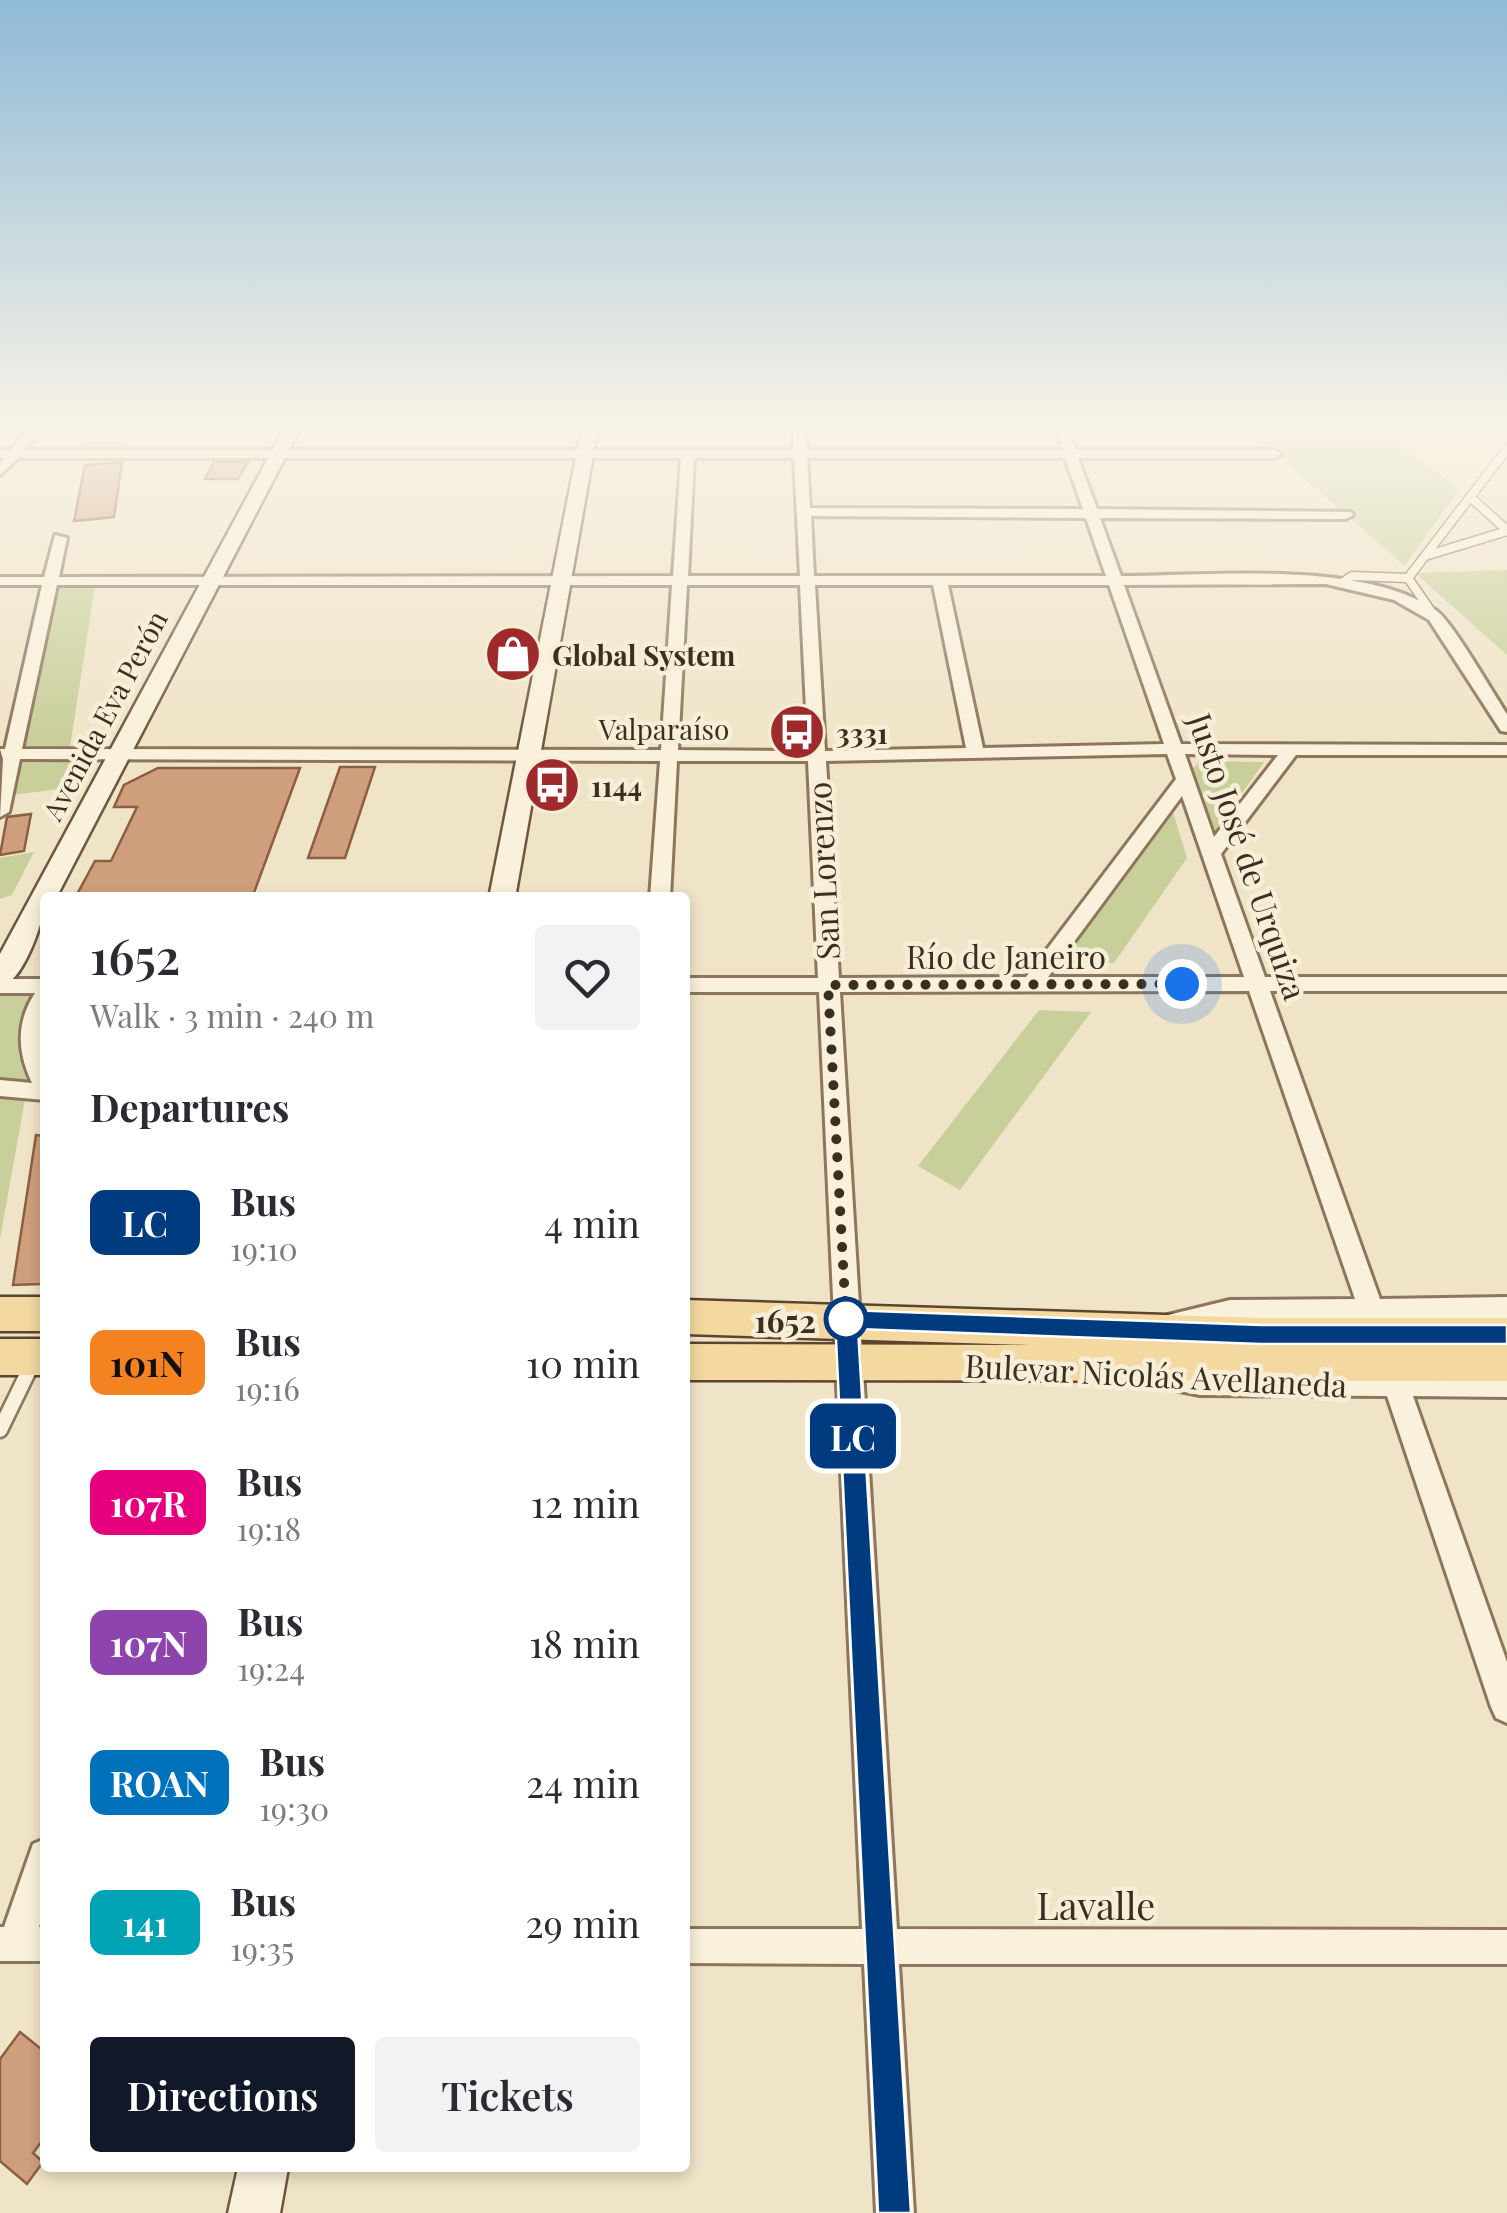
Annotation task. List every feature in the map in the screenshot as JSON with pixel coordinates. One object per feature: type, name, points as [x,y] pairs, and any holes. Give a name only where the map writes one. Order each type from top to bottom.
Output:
[{"type":"main road","name":"Avenida Eva Perón","points":[[47,892],[236,530]]},
{"type":"main road","points":[[503,892],[571,530]]},
{"type":"main road","name":"Avenida Eva Perón","points":[[0,982],[40,905]]},
{"type":"main road","points":[[0,1314],[40,1314]]},
{"type":"main road","name":"Bulevar Nicolás Avellaneda","points":[[690,1318],[846,1319],[1146,1330]]},
{"type":"main road","points":[[1146,1330],[1265,1349],[1507,1363]]},
{"type":"main road","points":[[1081,1364],[1507,1335]]},
{"type":"main road","name":"Bulevar Nicolás Avellaneda","points":[[690,1362],[1081,1364]]},
{"type":"main road","points":[[254,2213],[261,2172]]},
{"type":"street","points":[[660,892],[683,530]]},
{"type":"street","name":"San Lorenzo","points":[[804,530],[894,2213]]},
{"type":"street","name":"Justo José de Urquiza","points":[[1098,530],[1371,1308]]},
{"type":"street","points":[[0,812],[6,754],[60,538]]},
{"type":"street","points":[[0,581],[1342,582],[1417,605],[1435,617],[1507,727]]},
{"type":"street","points":[[940,581],[976,753]]},
{"type":"street","name":"Valparaíso","points":[[6,754],[816,756],[1174,749],[1507,750]]},
{"type":"street","points":[[1211,854],[1290,750]]},
{"type":"street","points":[[1031,984],[1185,779]]},
{"type":"street","points":[[0,982],[40,986]]},
{"type":"street","name":"Río de Janeiro","points":[[690,985],[1507,984]]},
{"type":"street","points":[[40,1006],[30,1029],[33,1065],[40,1080]]},
{"type":"street","points":[[0,1088],[40,1090]]},
{"type":"street","name":"Bulevar Nicolás Avellaneda","points":[[1146,1330],[1230,1311],[1507,1308]]},
{"type":"street","name":"Bulevar Nicolás Avellaneda","points":[[1081,1364],[1200,1383],[1507,1385]]},
{"type":"street","points":[[1396,1384],[1507,1707]]},
{"type":"street","points":[[21,1944],[40,1874]]},
{"type":"street","name":"Lavalle","points":[[690,1946],[1507,1948]]},
{"type":"lane","points":[[1408,578],[1445,530]]},
{"type":"lane","points":[[1425,556],[1507,531]]},
{"type":"lane","points":[[1342,582],[1352,576],[1408,578]]},
{"type":"lane","points":[[1408,578],[1435,617]]},
{"type":"lane","points":[[0,1430],[27,1357]]},
{"type":"green space","points":[[1364,530],[1430,530],[1405,566]]},
{"type":"green space","points":[[1507,570],[1507,655],[1415,573]]},
{"type":"green space","points":[[95,586],[70,747],[24,748],[55,587]]},
{"type":"green space","points":[[1200,761],[1264,762],[1212,836],[1191,771]]},
{"type":"green space","points":[[80,762],[67,788],[12,795],[19,763]]},
{"type":"green space","points":[[1172,809],[1187,858],[1114,963],[1061,963]]},
{"type":"green space","points":[[34,852],[12,895],[0,899],[0,858]]},
{"type":"green space","points":[[40,991],[25,1029],[29,1077],[0,1239],[0,995]]},
{"type":"green space","points":[[1039,1010],[1091,1012],[960,1190],[918,1166]]},
{"type":"building","points":[[340,767],[375,767],[345,858],[308,858]]},
{"type":"building","points":[[158,768],[300,768],[254,892],[78,892],[95,861],[111,861],[137,807],[114,807],[124,785]]},
{"type":"building","points":[[31,814],[24,851],[0,855],[7,817]]},
{"type":"building","points":[[36,1135],[40,1135],[40,1284],[13,1285]]},
{"type":"building","points":[[20,2032],[40,2048],[40,2144],[33,2153],[40,2159],[40,2166],[27,2184],[0,2161],[0,2059]]},
{"type":"bus line","name":"LC","points":[[895,2213],[846,1319],[1261,1335],[1507,1335]]},
{"type":"place","name":"Global System","points":[[513,654]]},
{"type":"place","name":"3331","points":[[797,732]]},
{"type":"place","name":"1144","points":[[552,785]]},
{"type":"place","name":"1652","points":[[846,1319]]},
{"type":"route","points":[[846,1319],[828,985],[1182,984]]}]
